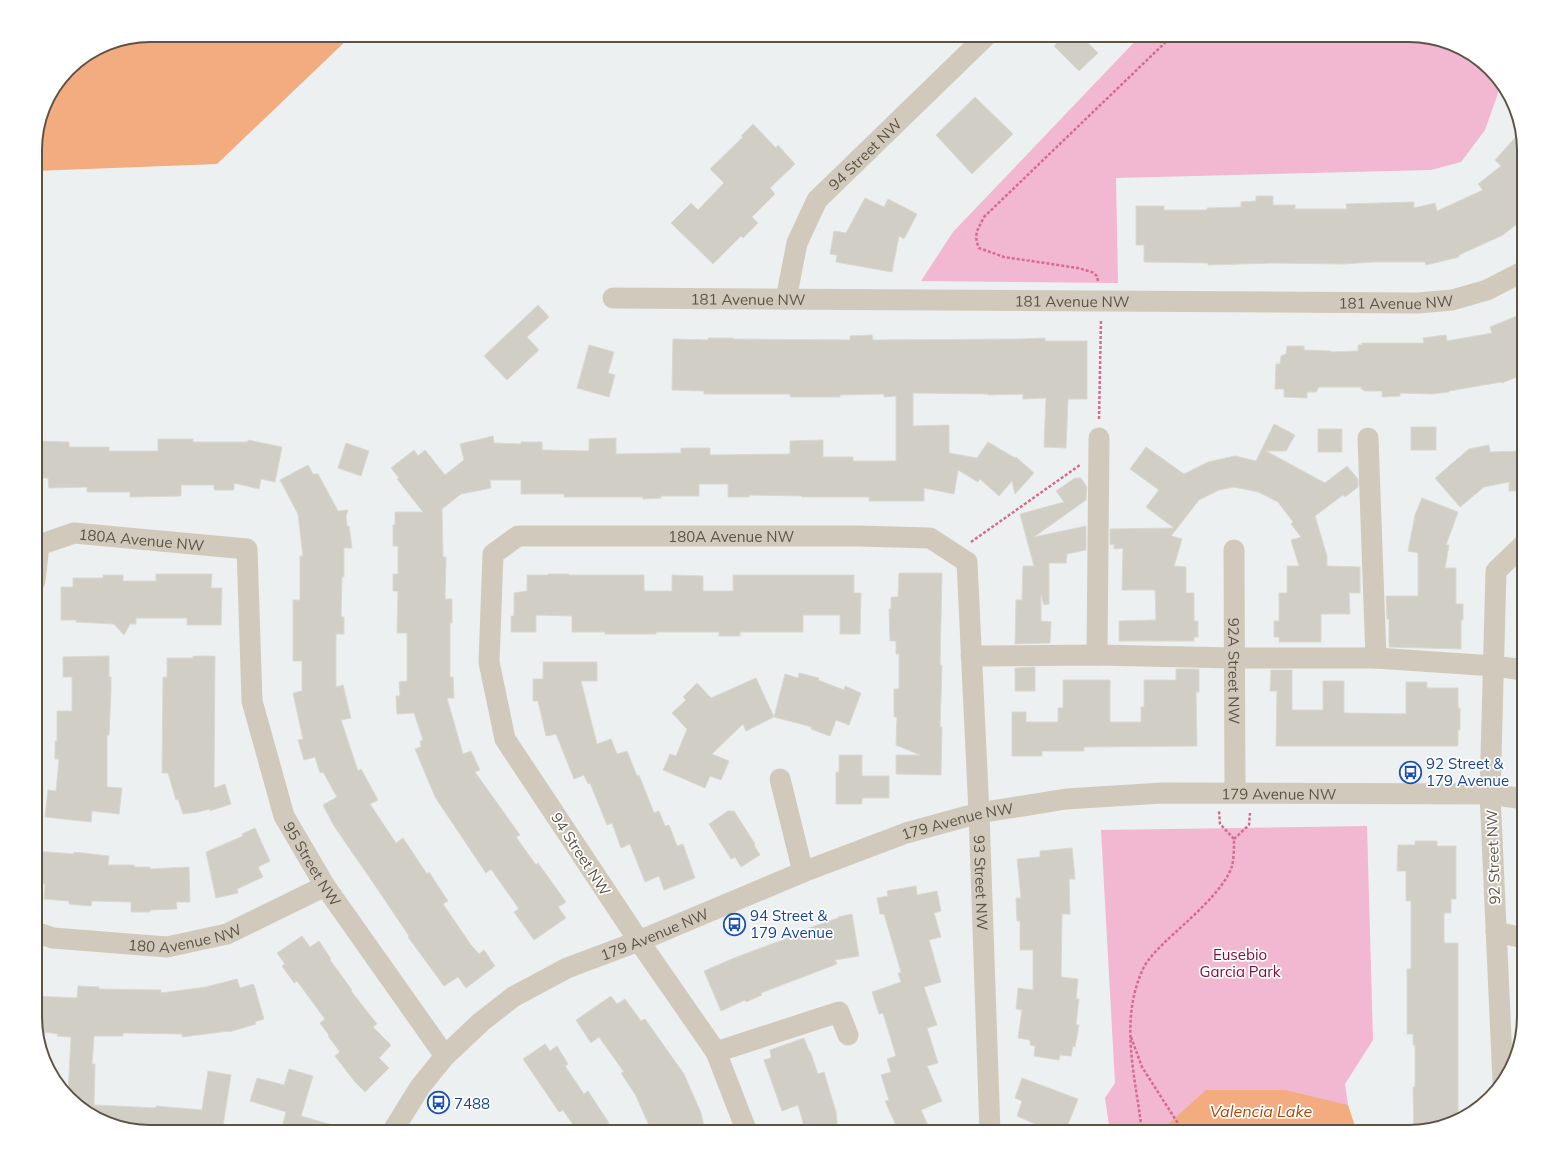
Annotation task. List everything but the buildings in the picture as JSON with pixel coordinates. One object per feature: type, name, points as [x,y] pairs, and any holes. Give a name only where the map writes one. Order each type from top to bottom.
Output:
[{"type":"street","name":"94 Street NW","points":[[786,299],[797,243],[817,200],[980,42]]},
{"type":"street","name":"181 Avenue NW","points":[[613,298],[1418,303],[1452,300],[1487,290],[1517,275]]},
{"type":"street","points":[[1097,655],[1099,438]]},
{"type":"street","points":[[1368,438],[1376,658]]},
{"type":"street","name":"180A Avenue NW","points":[[42,544],[74,532],[247,548]]},
{"type":"street","name":"180A Avenue NW","points":[[493,554],[518,536],[834,536],[930,538],[961,558]]},
{"type":"street","name":"95 Street NW","points":[[247,548],[252,701],[284,816],[325,886],[445,1056]]},
{"type":"street","name":"92A Street NW","points":[[1234,550],[1235,793]]},
{"type":"street","name":"92 Street NW","points":[[1508,1060],[1496,932],[1490,794],[1496,571],[1517,551]]},
{"type":"street","name":"94 Street NW","points":[[493,554],[489,662],[505,739],[639,941],[716,1052],[744,1125]]},
{"type":"street","name":"93 Street NW","points":[[961,558],[972,656],[990,1125]]},
{"type":"street","points":[[972,656],[1097,655],[1234,658],[1376,658],[1494,666],[1517,669]]},
{"type":"street","points":[[780,779],[804,872]]},
{"type":"street","name":"179 Avenue NW","points":[[445,1056],[481,1022],[513,997],[567,968],[639,941],[804,872],[906,833],[979,813],[1066,799],[1162,793],[1490,794],[1517,798]]},
{"type":"street","name":"180 Avenue NW","points":[[42,934],[52,938],[166,947],[227,934],[325,886]]},
{"type":"street","points":[[1496,932],[1517,936]]},
{"type":"street","points":[[716,1052],[839,1012],[848,1035]]},
{"type":"street","points":[[396,1125],[420,1087],[445,1056]]},
{"type":"path","points":[[961,558],[1086,461],[1099,438],[1102,301],[1097,276],[1092,272],[1078,268],[1004,257],[979,248],[976,239],[977,232],[984,216],[1167,42]]},
{"type":"path","points":[[1234,839],[1249,824],[1235,793]]},
{"type":"path","points":[[1141,1125],[1129,1033],[1132,1002],[1142,969],[1153,954],[1225,882],[1232,867],[1234,839],[1220,824],[1235,793]]},
{"type":"path","points":[[1129,1033],[1142,1067],[1179,1124]]},
{"type":"green space","points":[[1134,42],[1423,43],[1450,50],[1475,64],[1499,90],[1485,130],[1461,162],[1431,170],[1116,178],[1118,283],[921,281],[953,232]]},
{"type":"green space","name":"Eusebio Garcia Park","points":[[1367,826],[1373,1040],[1345,1084],[1351,1125],[1109,1125],[1105,1098],[1115,1083],[1101,830]]},
{"type":"water","points":[[150,42],[345,42],[217,164],[42,171],[42,143],[50,109],[60,90],[84,64],[109,50],[129,44]]},
{"type":"water","name":"Valencia Lake","points":[[1206,1090],[1285,1090],[1348,1105],[1355,1125],[1167,1125]]},
{"type":"place","name":"92 Street & 179 Avenue","points":[[1411,772]]},
{"type":"place","name":"94 Street & 179 Avenue","points":[[734,924]]},
{"type":"place","name":"7488","points":[[438,1103]]}]
